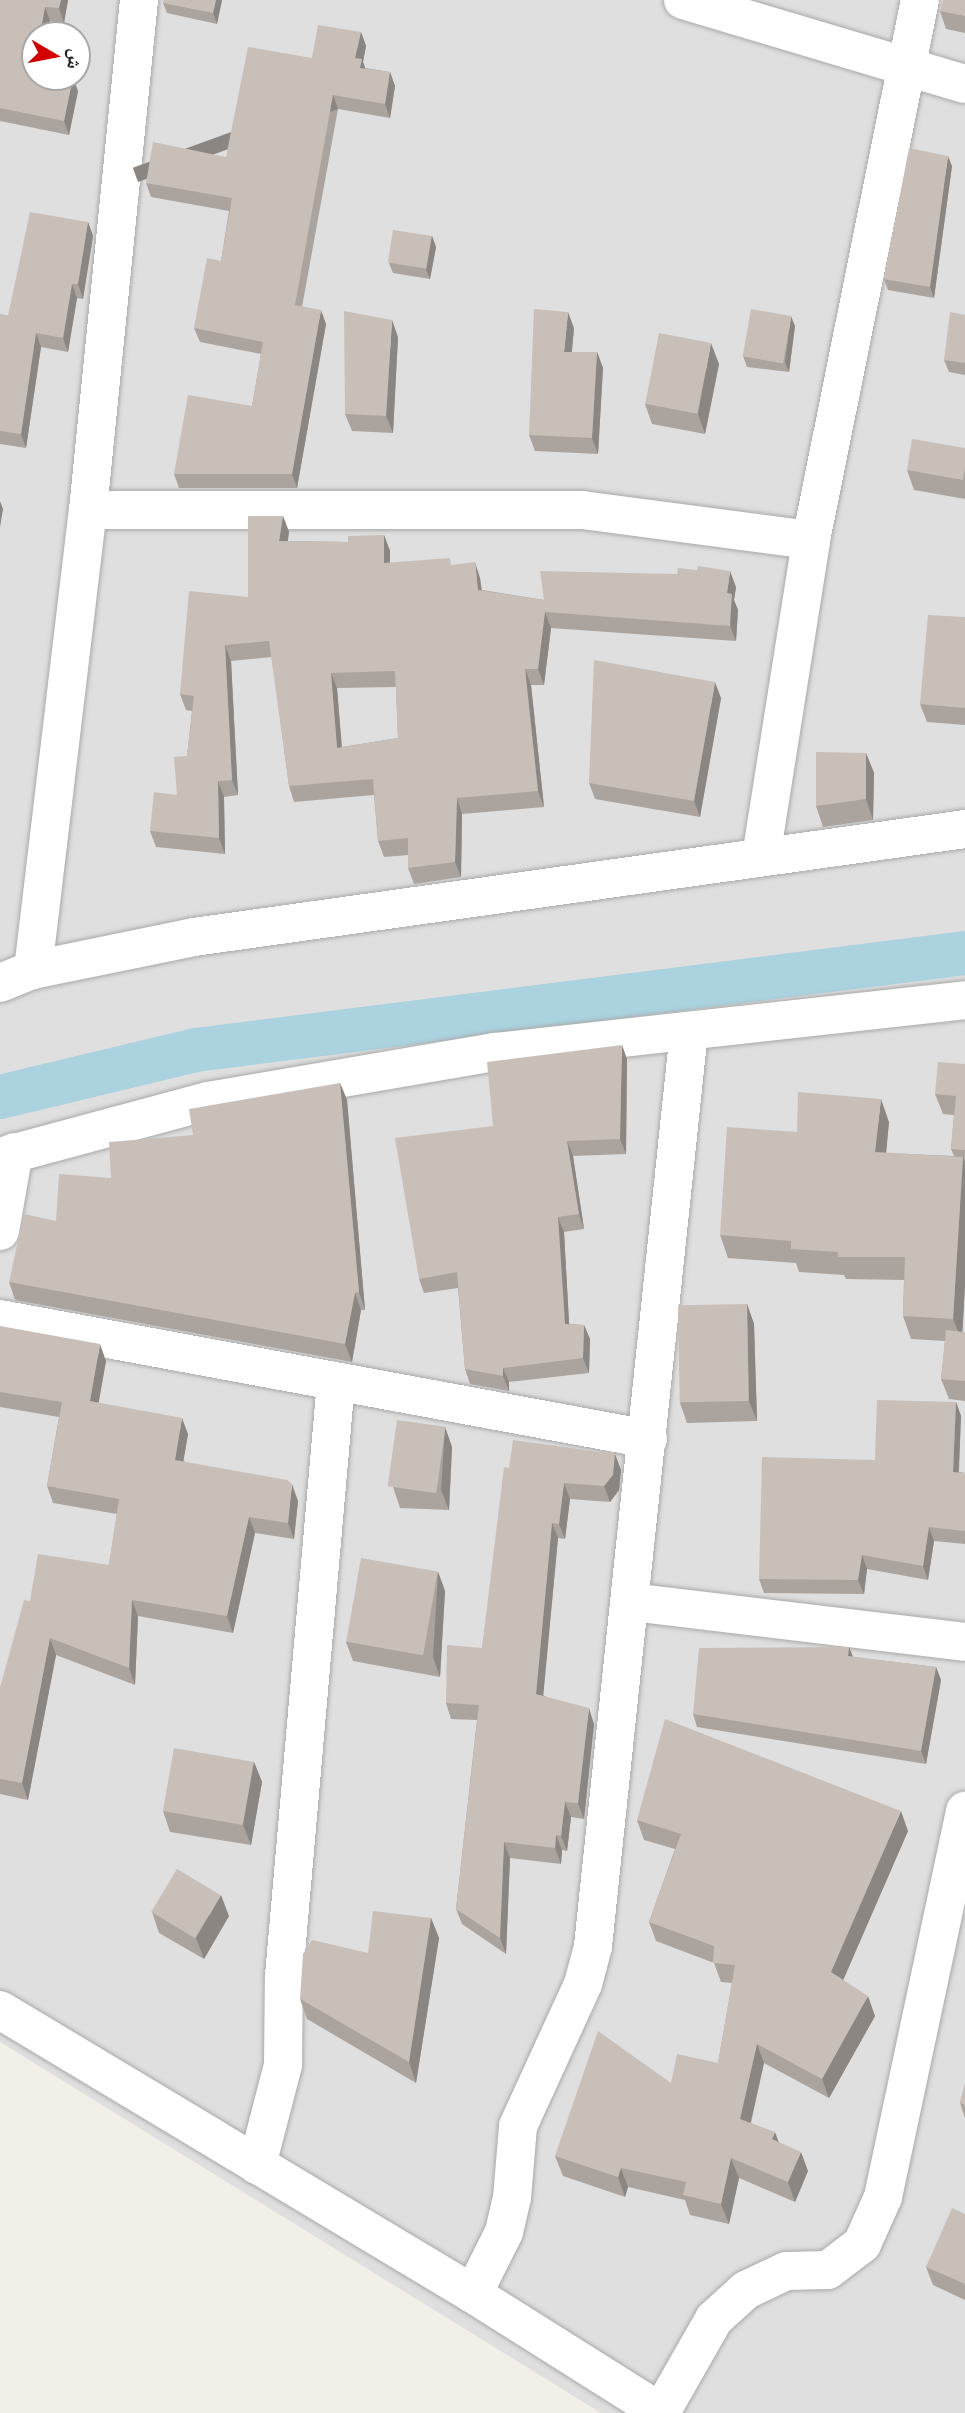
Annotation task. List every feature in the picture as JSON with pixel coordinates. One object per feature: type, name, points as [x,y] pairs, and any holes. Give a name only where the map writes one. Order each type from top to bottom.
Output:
[{"type":"street","points":[[139,0],[88,510],[16,977],[194,937],[965,829]]},
{"type":"street","points":[[682,0],[965,84]]},
{"type":"street","points":[[761,857],[811,540],[904,65],[920,0]]},
{"type":"street","points":[[88,510],[582,510],[811,540]]},
{"type":"street","points":[[0,1231],[7,1154],[222,1099],[495,1052],[965,1000]]},
{"type":"street","points":[[473,2294],[504,2232],[512,2198],[518,2126],[565,2028],[593,1946],[689,1031]]},
{"type":"street","points":[[0,1319],[648,1439]]},
{"type":"street","points":[[257,2165],[283,2065],[284,1976],[336,1382]]},
{"type":"street","points":[[631,1602],[965,1642]]},
{"type":"street","points":[[0,2010],[473,2294],[662,2412],[714,2319],[746,2290],[786,2271],[828,2270],[862,2244],[883,2197],[965,1811]]},
{"type":"shaded area","points":[[0,0],[965,0],[965,2413],[601,2413],[0,2042]]},
{"type":"building","points":[[0,0],[61,0],[59,8],[45,7],[42,21],[21,21],[21,91],[70,91],[64,121],[0,108]]},
{"type":"building","points":[[164,0],[216,0],[213,13],[163,3]]},
{"type":"building","points":[[943,0],[965,0],[965,16],[940,11]]},
{"type":"building","points":[[318,25],[361,32],[355,58],[362,59],[360,68],[390,72],[385,104],[333,95],[295,305],[321,310],[292,474],[174,474],[188,395],[252,406],[263,342],[194,328],[207,258],[221,261],[232,198],[146,183],[153,142],[226,157],[248,47],[312,58]]},
{"type":"building","points":[[909,148],[948,156],[930,287],[884,279]]},
{"type":"building","points":[[30,212],[88,222],[78,284],[72,284],[63,338],[36,333],[21,434],[0,431],[0,314],[8,316]]},
{"type":"building","points":[[393,230],[432,236],[426,269],[388,263]]},
{"type":"building","points":[[534,309],[568,312],[564,352],[597,352],[592,438],[529,435]]},
{"type":"building","points":[[751,309],[791,316],[783,363],[743,356]]},
{"type":"building","points":[[344,311],[392,320],[386,416],[345,414]]},
{"type":"building","points":[[950,312],[965,315],[965,363],[944,360]]},
{"type":"building","points":[[659,333],[711,343],[697,414],[645,404]]},
{"type":"building","points":[[912,439],[965,448],[963,480],[907,470]]},
{"type":"building","points":[[248,516],[283,516],[279,541],[348,542],[348,536],[384,535],[384,563],[450,558],[451,565],[475,562],[478,590],[544,600],[540,571],[677,574],[678,568],[697,570],[698,566],[730,571],[727,593],[732,594],[730,626],[545,612],[538,669],[525,669],[538,791],[457,798],[455,862],[408,868],[408,838],[378,841],[373,779],[289,786],[269,641],[225,645],[232,780],[218,781],[219,838],[150,831],[154,792],[177,795],[174,757],[187,756],[194,696],[180,694],[189,591],[248,597]],"holes":[[[395,671],[398,738],[337,748],[331,673]]]},
{"type":"building","points":[[928,615],[965,617],[965,708],[920,704]]},
{"type":"building","points":[[594,660],[715,682],[694,801],[589,783]]},
{"type":"building","points":[[816,752],[866,753],[866,799],[816,806]]},
{"type":"building","points":[[622,1045],[620,1139],[567,1141],[579,1214],[558,1217],[565,1324],[584,1325],[583,1358],[503,1368],[503,1376],[465,1369],[457,1272],[419,1279],[395,1138],[493,1126],[487,1062]]},
{"type":"building","points":[[938,1062],[965,1064],[965,1150],[951,1149],[956,1096],[935,1094]]},
{"type":"building","points":[[340,1083],[359,1292],[355,1293],[345,1344],[9,1282],[24,1214],[56,1221],[59,1174],[111,1178],[109,1142],[193,1135],[189,1109]]},
{"type":"building","points":[[798,1092],[881,1099],[875,1152],[963,1157],[953,1319],[903,1316],[905,1257],[838,1257],[838,1252],[791,1249],[791,1241],[720,1235],[727,1127],[797,1132]]},
{"type":"building","points":[[747,1304],[749,1401],[680,1402],[678,1305]]},
{"type":"building","points":[[0,1326],[100,1344],[90,1401],[182,1418],[175,1460],[287,1480],[292,1484],[288,1523],[249,1517],[227,1616],[132,1600],[129,1668],[50,1638],[22,1783],[0,1779],[0,1688],[24,1600],[30,1601],[38,1554],[109,1565],[119,1499],[47,1486],[62,1402],[0,1392]]},
{"type":"building","points":[[946,1330],[965,1332],[965,1381],[941,1379]]},
{"type":"building","points":[[877,1400],[956,1402],[953,1472],[965,1473],[965,1531],[929,1527],[923,1566],[862,1555],[858,1580],[759,1579],[762,1457],[875,1460]]},
{"type":"building","points":[[397,1420],[446,1427],[436,1493],[388,1486]]},
{"type":"building","points":[[513,1440],[615,1454],[613,1475],[604,1486],[564,1483],[559,1524],[552,1523],[536,1694],[589,1708],[578,1803],[565,1802],[561,1836],[556,1835],[555,1848],[504,1842],[500,1938],[456,1909],[479,1705],[446,1703],[447,1645],[482,1648],[504,1467],[509,1468]]},
{"type":"building","points":[[361,1558],[438,1572],[423,1655],[346,1642]]},
{"type":"building","points":[[849,1647],[848,1656],[936,1667],[921,1751],[693,1714],[699,1648]]},
{"type":"building","points":[[665,1719],[901,1811],[831,1972],[868,1996],[822,2079],[757,2044],[740,2119],[775,2132],[772,2139],[801,2152],[788,2182],[731,2158],[721,2204],[683,2195],[686,2182],[621,2168],[618,2177],[555,2156],[598,2031],[671,2083],[677,2054],[718,2063],[735,1965],[713,1963],[714,1946],[649,1922],[681,1834],[637,1820]]},
{"type":"building","points":[[174,1748],[254,1762],[243,1825],[163,1811]]},
{"type":"building","points":[[177,1869],[221,1895],[195,1938],[151,1912]]},
{"type":"building","points":[[373,1911],[431,1918],[409,2062],[300,1999],[303,1954],[312,1940],[368,1953]]},
{"type":"building","points":[[965,2084],[965,2105],[960,2103]]},
{"type":"building","points":[[952,2208],[965,2214],[965,2284],[926,2267]]},
{"type":"waterway","points":[[0,1097],[196,1050],[965,953]]}]
